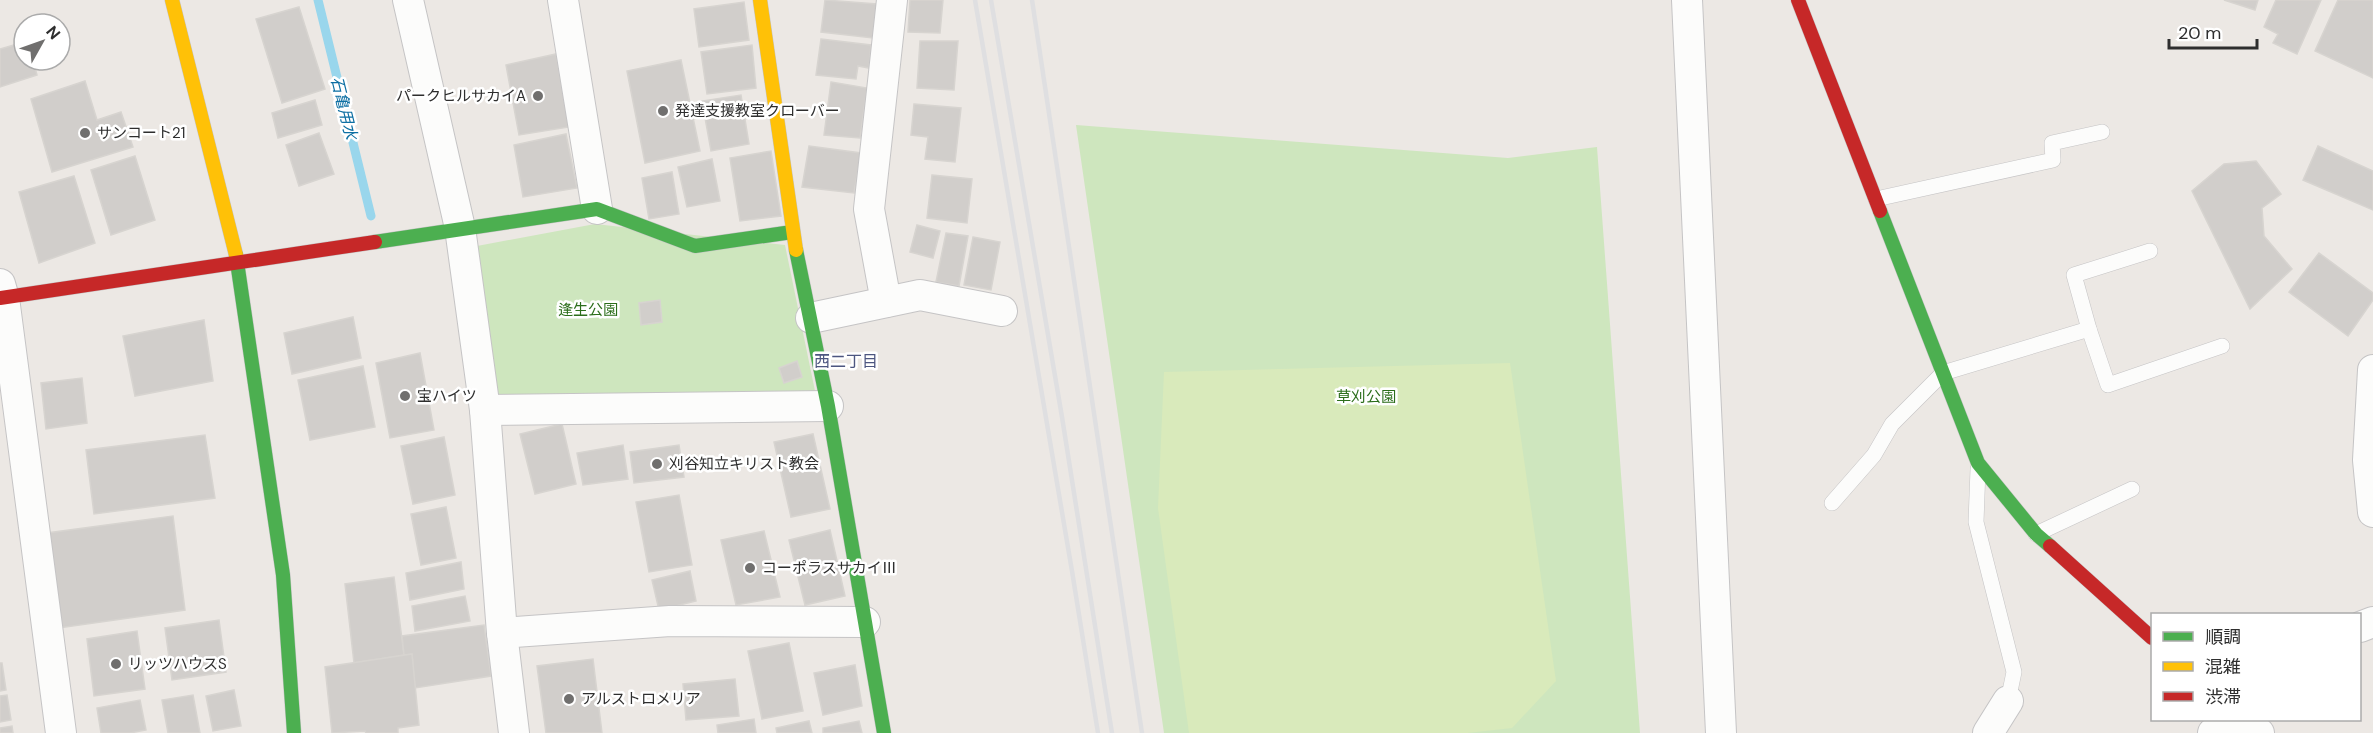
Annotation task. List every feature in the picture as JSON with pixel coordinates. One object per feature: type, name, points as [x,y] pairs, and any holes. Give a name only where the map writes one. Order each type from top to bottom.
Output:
[{"type":"street","points":[[172,0],[238,262],[283,575],[294,733]]},
{"type":"street","points":[[408,0],[460,228],[485,410],[502,633],[513,733]]},
{"type":"street","points":[[563,0],[597,209]]},
{"type":"street","points":[[760,0],[792,232],[828,406],[884,733]]},
{"type":"street","points":[[886,302],[869,209],[892,0]]},
{"type":"street","points":[[1687,0],[1721,733]]},
{"type":"street","points":[[1798,0],[1978,463],[2036,534],[2151,637]]},
{"type":"street","points":[[61,733],[1,293],[238,262],[597,209],[695,246],[792,232]]},
{"type":"street","points":[[811,318],[920,295],[1002,311]]},
{"type":"street","points":[[2373,370],[2368,460],[2373,512]]},
{"type":"street","points":[[485,410],[828,406]]},
{"type":"street","points":[[502,633],[670,621],[865,622]]},
{"type":"street","points":[[1988,733],[2008,701]]},
{"type":"street","points":[[2213,733],[2231,721]]},
{"type":"street","points":[[2245,721],[2259,733]]},
{"type":"lane","points":[[1876,199],[2053,160],[2052,143],[2102,132]]},
{"type":"lane","points":[[2150,250],[2074,275],[2108,385],[2222,346]]},
{"type":"lane","points":[[1832,503],[1874,455],[1892,424],[1943,373],[2089,329]]},
{"type":"lane","points":[[1978,463],[1976,522],[2014,672],[2008,701]]},
{"type":"lane","points":[[2036,534],[2132,489]]},
{"type":"green space","name":"草刈公園","points":[[1076,125],[1508,158],[1597,147],[1640,733],[1164,733]]},
{"type":"green space","name":"逢生公園","points":[[595,224],[785,245],[815,391],[495,396],[477,246]]},
{"type":"green space","points":[[1510,363],[1556,681],[1512,728],[1467,733],[1189,733],[1158,508],[1164,372]]},
{"type":"building","points":[[825,0],[877,4],[873,38],[821,32]]},
{"type":"building","points":[[910,0],[943,0],[940,33],[908,32]]},
{"type":"building","points":[[2224,0],[2258,0],[2255,10]]},
{"type":"building","points":[[2276,0],[2321,0],[2297,54],[2273,43],[2278,34],[2264,27]]},
{"type":"building","points":[[2338,0],[2373,0],[2373,78],[2315,51]]},
{"type":"building","points":[[744,2],[749,40],[699,47],[694,9]]},
{"type":"building","points":[[299,7],[325,89],[282,103],[256,19]]},
{"type":"building","points":[[821,39],[871,45],[869,68],[858,66],[856,79],[816,75]]},
{"type":"building","points":[[920,41],[958,41],[954,90],[917,88]]},
{"type":"building","points":[[752,45],[756,88],[707,94],[701,52]]},
{"type":"building","points":[[12,46],[12,72],[36,72],[37,75],[0,87],[0,49]]},
{"type":"building","name":"パークヒルサカイA","points":[[556,54],[569,127],[519,135],[506,65]]},
{"type":"building","name":"発達支援教室クローバー","points":[[681,60],[700,151],[645,163],[627,71]]},
{"type":"building","name":"サンコート21","points":[[85,81],[97,120],[121,112],[133,147],[52,172],[31,99]]},
{"type":"building","points":[[831,82],[867,88],[860,138],[824,135]]},
{"type":"building","points":[[741,95],[749,144],[711,151],[702,101]]},
{"type":"building","points":[[315,100],[322,125],[278,138],[272,113]]},
{"type":"building","points":[[914,104],[961,108],[955,162],[925,159],[928,137],[911,135]]},
{"type":"building","points":[[319,133],[334,174],[299,186],[286,145]]},
{"type":"building","points":[[566,134],[577,188],[523,197],[514,145]]},
{"type":"building","points":[[809,146],[861,153],[854,193],[802,187]]},
{"type":"building","points":[[2318,146],[2373,171],[2373,210],[2303,180]]},
{"type":"building","points":[[771,151],[781,216],[740,221],[730,158]]},
{"type":"building","points":[[135,156],[155,220],[111,235],[91,170]]},
{"type":"building","points":[[712,159],[720,201],[687,207],[678,167]]},
{"type":"building","points":[[2256,161],[2281,194],[2262,208],[2264,236],[2292,269],[2250,309],[2192,191],[2224,164]]},
{"type":"building","points":[[672,172],[679,214],[649,219],[642,178]]},
{"type":"building","points":[[932,175],[972,179],[967,223],[927,218]]},
{"type":"building","points":[[74,176],[95,243],[39,263],[19,192]]},
{"type":"building","points":[[917,225],[940,231],[933,258],[910,252]]},
{"type":"building","points":[[946,233],[968,236],[959,286],[936,282]]},
{"type":"building","points":[[973,237],[1000,242],[991,290],[964,285]]},
{"type":"building","points":[[2319,253],[2373,293],[2373,300],[2348,336],[2289,292]]},
{"type":"building","points":[[660,300],[662,322],[641,325],[639,303]]},
{"type":"building","points":[[353,317],[361,358],[292,374],[284,333]]},
{"type":"building","points":[[204,320],[213,381],[135,396],[123,336]]},
{"type":"building","name":"宝ハイツ","points":[[420,353],[434,430],[390,438],[376,363]]},
{"type":"building","points":[[797,361],[802,377],[784,383],[779,368]]},
{"type":"building","points":[[363,366],[375,427],[310,440],[298,380]]},
{"type":"building","points":[[82,378],[87,423],[46,429],[41,383]]},
{"type":"building","points":[[562,424],[576,484],[535,494],[520,434]]},
{"type":"building","points":[[813,434],[830,509],[791,517],[774,442]]},
{"type":"building","points":[[205,435],[215,498],[94,514],[86,450]]},
{"type":"building","points":[[444,437],[455,495],[413,504],[401,446]]},
{"type":"building","points":[[623,445],[628,479],[583,485],[577,453]]},
{"type":"building","name":"刈谷知立キリスト教会","points":[[679,445],[684,477],[634,483],[630,452]]},
{"type":"building","points":[[679,495],[692,565],[649,572],[636,502]]},
{"type":"building","points":[[446,507],[456,558],[421,565],[411,514]]},
{"type":"building","points":[[173,516],[185,610],[59,628],[47,533]]},
{"type":"building","points":[[830,530],[845,596],[805,605],[789,540]]},
{"type":"building","name":"コーポラスサカイⅢ","points":[[764,531],[780,597],[736,605],[721,540]]},
{"type":"building","points":[[461,562],[464,589],[410,600],[406,573]]},
{"type":"building","points":[[690,571],[696,601],[659,610],[652,580]]},
{"type":"building","points":[[394,577],[404,655],[354,663],[345,584]]},
{"type":"building","points":[[465,596],[470,621],[415,631],[412,606]]},
{"type":"building","points":[[219,620],[226,672],[172,680],[165,628]]},
{"type":"building","points":[[484,625],[491,676],[415,688],[412,654],[404,655],[402,636]]},
{"type":"building","name":"リッツハウスS","points":[[137,631],[145,689],[94,696],[87,639]]},
{"type":"building","points":[[789,643],[803,711],[762,719],[748,651]]},
{"type":"building","points":[[412,654],[419,725],[398,728],[398,733],[366,733],[365,731],[332,733],[325,667]]},
{"type":"building","name":"アルストロメリア","points":[[593,659],[602,733],[546,733],[537,666]]},
{"type":"building","points":[[0,663],[2,663],[6,690],[0,691]]},
{"type":"building","points":[[855,665],[862,706],[823,715],[814,673]]},
{"type":"building","points":[[735,679],[739,716],[686,720],[683,684]]},
{"type":"building","points":[[234,690],[241,726],[213,731],[206,696]]},
{"type":"building","points":[[7,695],[11,720],[0,722],[0,696]]},
{"type":"building","points":[[193,695],[200,733],[168,733],[162,700]]},
{"type":"building","points":[[140,700],[146,730],[130,733],[101,733],[97,708]]},
{"type":"building","points":[[754,719],[756,733],[718,733],[717,725]]},
{"type":"building","points":[[809,721],[812,733],[777,733],[776,728]]},
{"type":"building","points":[[859,721],[862,733],[823,733],[823,728]]},
{"type":"building","points":[[12,726],[13,733],[0,733],[0,728]]},
{"type":"waterway","name":"石亀用水","points":[[318,0],[371,216]]},
{"type":"railway","points":[[975,0],[1098,733]]},
{"type":"railway","points":[[991,0],[1062,417],[1112,733]]},
{"type":"railway","points":[[1032,0],[1142,733]]},
{"type":"traffic: fast","points":[[375,242],[597,209],[695,246],[792,232]]},
{"type":"traffic: fast","points":[[1880,211],[1978,463],[2036,534],[2050,546]]},
{"type":"traffic: fast","points":[[796,250],[828,406],[884,733]]},
{"type":"traffic: fast","points":[[236,255],[283,575],[294,733]]},
{"type":"traffic: slow","points":[[172,0],[236,255]]},
{"type":"traffic: slow","points":[[760,0],[796,250]]},
{"type":"traffic: jam","points":[[1798,0],[1880,211]]},
{"type":"traffic: jam","points":[[0,298],[375,242]]},
{"type":"traffic: jam","points":[[2050,546],[2151,637]]},
{"type":"place","name":"パークヒルサカイA","points":[[538,96]]},
{"type":"place","name":"発達支援教室クローバー","points":[[663,111]]},
{"type":"place","name":"サンコート21","points":[[85,133]]},
{"type":"place","name":"宝ハイツ","points":[[405,396]]},
{"type":"place","name":"刈谷知立キリスト教会","points":[[657,464]]},
{"type":"place","name":"コーポラスサカイⅢ","points":[[750,568]]},
{"type":"place","name":"リッツハウスS","points":[[116,664]]},
{"type":"place","name":"アルストロメリア","points":[[569,699]]},
{"type":"district","name":"西二丁目","points":[[846,361]]}]
